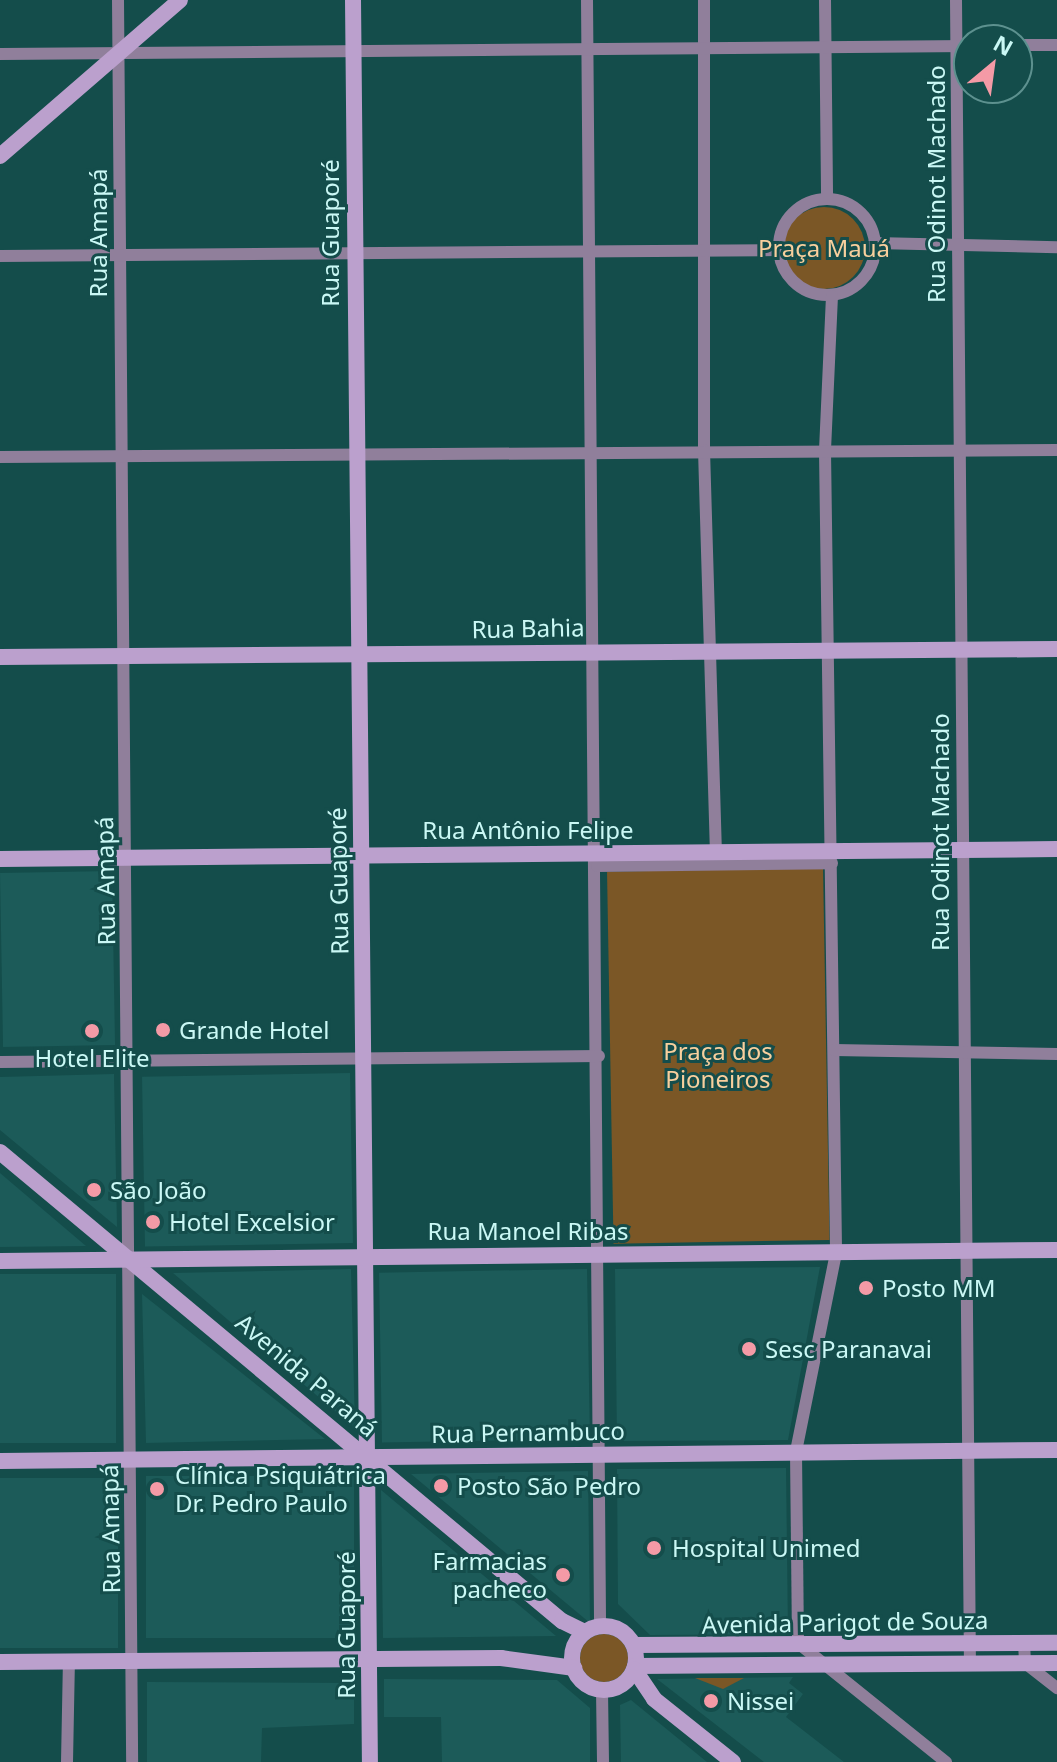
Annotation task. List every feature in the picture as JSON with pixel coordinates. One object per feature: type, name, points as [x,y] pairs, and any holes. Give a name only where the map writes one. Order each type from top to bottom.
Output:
[{"type":"street","name":"Rua Amapá","points":[[118,0],[134,1661],[132,1762]]},
{"type":"street","points":[[0,156],[180,0]]},
{"type":"street","name":"Rua Guaporé","points":[[353,0],[353,456],[359,654],[370,1459],[370,1762]]},
{"type":"street","points":[[574,1668],[573,1652],[592,1629],[601,1255],[590,50],[587,0]]},
{"type":"street","points":[[704,0],[708,251],[704,450],[713,651],[716,852]]},
{"type":"street","points":[[825,0],[827,199]]},
{"type":"street","name":"Rua Odinot Machado","points":[[956,0],[960,24]]},
{"type":"street","points":[[1033,45],[1057,45]]},
{"type":"street","points":[[0,54],[705,51],[953,46]]},
{"type":"street","name":"Rua Odinot Machado","points":[[962,104],[958,450],[963,650],[963,1056],[970,1664]]},
{"type":"street","points":[[827,199],[854,207],[875,243],[864,278],[832,296],[801,289],[778,250],[791,213],[827,199]]},
{"type":"street","points":[[875,243],[1057,247]]},
{"type":"street","points":[[0,256],[778,250]]},
{"type":"street","points":[[832,296],[825,451],[832,650],[836,1253],[796,1452],[798,1643],[816,1663],[946,1762]]},
{"type":"street","points":[[0,457],[1057,450]]},
{"type":"street","name":"Rua Bahia","points":[[0,657],[1057,649]]},
{"type":"street","name":"Rua Antônio Felipe","points":[[0,859],[361,855],[597,860],[832,857],[1057,849]]},
{"type":"street","name":"Rua Antônio Felipe","points":[[597,860],[716,852],[832,857]]},
{"type":"street","points":[[834,1050],[963,1056],[1057,1054]]},
{"type":"street","points":[[0,1062],[599,1056]]},
{"type":"street","name":"Avenida Paraná","points":[[0,1152],[370,1459],[592,1629]]},
{"type":"street","name":"Rua Manoel Ribas","points":[[0,1261],[1057,1250]]},
{"type":"street","name":"Rua Pernambuco","points":[[0,1461],[1057,1450]]},
{"type":"street","points":[[592,1629],[623,1631],[634,1645],[635,1667],[654,1699],[733,1762]]},
{"type":"street","points":[[1024,1643],[1025,1663],[1057,1688]]},
{"type":"street","name":"Avenida Parigot de Souza","points":[[634,1645],[1057,1643]]},
{"type":"street","points":[[0,1662],[550,1659],[574,1668],[609,1688],[654,1699]]},
{"type":"street","points":[[67,1762],[69,1662]]},
{"type":"street","name":"Avenida Parigot de Souza","points":[[635,1667],[1057,1663]]},
{"type":"street","points":[[603,1762],[609,1688],[635,1667]]},
{"type":"shaded area","points":[[112,871],[115,1045],[3,1047],[0,873]]},
{"type":"shaded area","points":[[350,1073],[353,1243],[145,1247],[142,1077]]},
{"type":"shaded area","points":[[114,1074],[117,1227],[0,1130],[0,1077]]},
{"type":"shaded area","points":[[0,1173],[86,1246],[0,1247]]},
{"type":"shaded area","points":[[820,1267],[788,1440],[617,1441],[615,1269]]},
{"type":"shaded area","points":[[351,1269],[355,1428],[173,1273]]},
{"type":"shaded area","points":[[587,1269],[590,1439],[382,1443],[379,1273]]},
{"type":"shaded area","points":[[0,1274],[116,1274],[116,1443],[0,1443]]},
{"type":"shaded area","points":[[142,1294],[325,1439],[146,1443]]},
{"type":"shaded area","points":[[786,1468],[788,1634],[650,1635],[618,1604],[617,1469]]},
{"type":"shaded area","points":[[588,1471],[590,1623],[411,1474]]},
{"type":"shaded area","points":[[146,1476],[354,1476],[354,1638],[146,1638]]},
{"type":"shaded area","points":[[0,1478],[118,1478],[118,1648],[0,1648]]},
{"type":"shaded area","points":[[381,1490],[556,1636],[383,1638]]},
{"type":"shaded area","points":[[793,1677],[789,1683],[803,1694],[786,1717],[844,1762],[764,1762],[657,1679]]},
{"type":"shaded area","points":[[384,1679],[557,1680],[590,1708],[590,1762],[442,1762],[441,1717],[384,1717]]},
{"type":"shaded area","points":[[147,1682],[354,1683],[354,1724],[262,1728],[261,1762],[147,1762]]},
{"type":"shaded area","points":[[631,1700],[707,1762],[621,1762],[620,1705]]},
{"type":"green space","name":"Praça Mauá","points":[[824,207],[840,210],[853,219],[862,232],[865,248],[862,264],[853,277],[840,286],[824,289],[808,286],[795,277],[786,264],[783,248],[786,232],[795,219],[808,210]]},
{"type":"green space","name":"Praça dos Pioneiros","points":[[823,868],[829,1240],[614,1244],[607,872]]},
{"type":"green space","points":[[604,1634],[621,1641],[628,1658],[621,1675],[604,1682],[587,1675],[580,1658],[587,1641]]},
{"type":"green space","points":[[695,1678],[744,1678],[723,1689]]},
{"type":"place","name":"Grande Hotel","points":[[163,1030]]},
{"type":"place","name":"Hotel Elite","points":[[92,1031]]},
{"type":"place","name":"São João","points":[[94,1190]]},
{"type":"place","name":"Hotel Excelsior","points":[[153,1222]]},
{"type":"place","name":"Posto MM","points":[[866,1288]]},
{"type":"place","name":"Sesc Paranavai","points":[[749,1349]]},
{"type":"place","name":"Posto São Pedro","points":[[441,1486]]},
{"type":"place","name":"Clínica Psiquiátrica Dr. Pedro Paulo","points":[[157,1489]]},
{"type":"place","name":"Hospital Unimed","points":[[654,1548]]},
{"type":"place","name":"Farmacias pacheco","points":[[563,1575]]},
{"type":"place","name":"Nissei","points":[[711,1701]]}]
